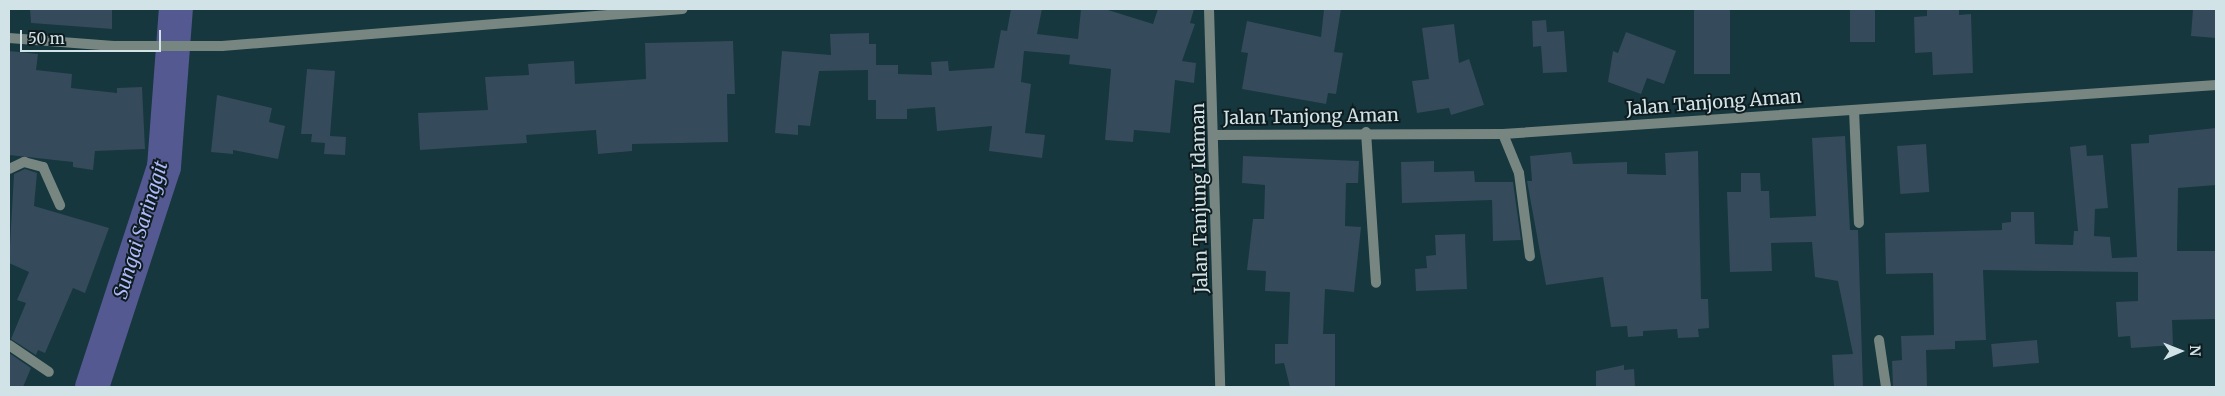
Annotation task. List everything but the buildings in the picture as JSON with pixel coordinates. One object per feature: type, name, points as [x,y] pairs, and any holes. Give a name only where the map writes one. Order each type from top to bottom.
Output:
[{"type":"street","points":[[9,38],[114,46],[222,46],[683,9]]},
{"type":"street","name":"Jalan Tanjung Idaman","points":[[1209,9],[1220,387]]},
{"type":"street","name":"Jalan Tanjong Aman","points":[[1214,135],[1366,132],[1503,134],[2216,85]]},
{"type":"street","points":[[1854,110],[1859,222]]},
{"type":"street","points":[[1366,132],[1376,283]]},
{"type":"street","points":[[1503,134],[1519,173],[1530,256]]},
{"type":"street","points":[[9,169],[24,162],[42,167],[60,205]]},
{"type":"street","points":[[1879,340],[1886,387]]},
{"type":"street","points":[[9,345],[49,372]]},
{"type":"waterway","name":"Sungai Saringgit","points":[[92,387],[164,167],[176,9]]}]
